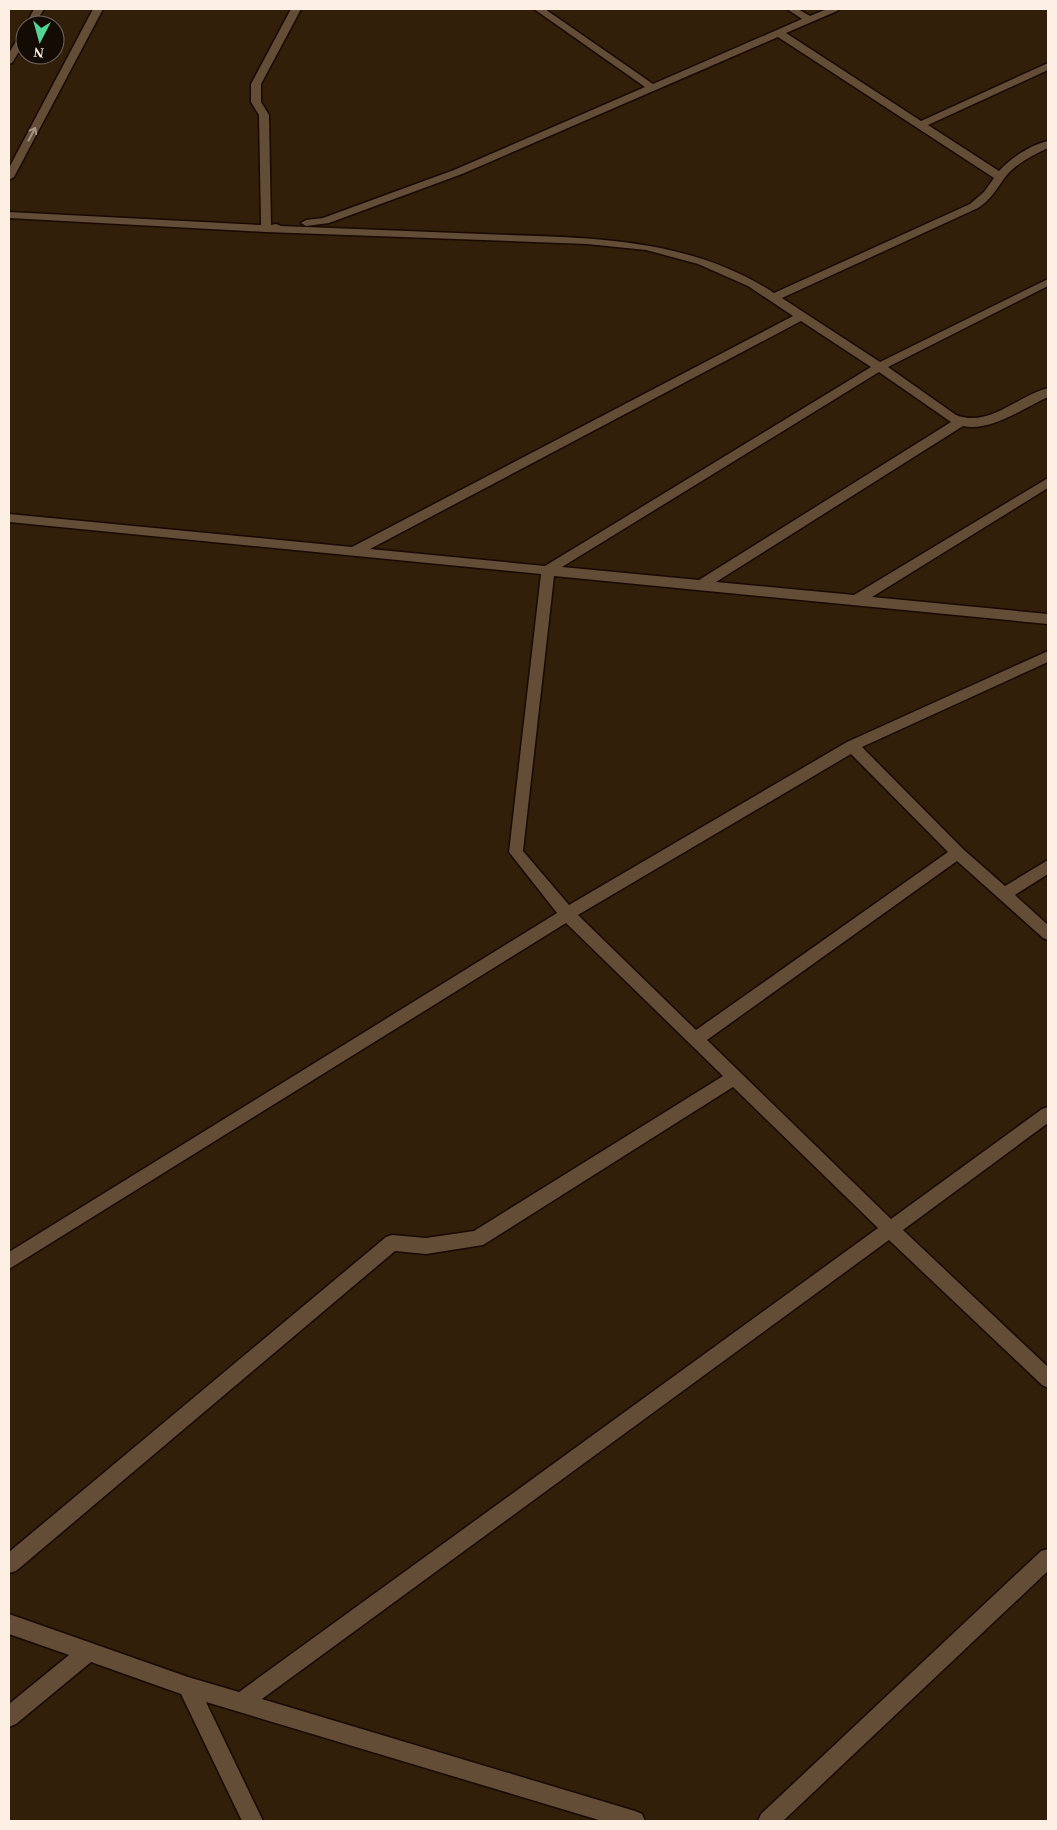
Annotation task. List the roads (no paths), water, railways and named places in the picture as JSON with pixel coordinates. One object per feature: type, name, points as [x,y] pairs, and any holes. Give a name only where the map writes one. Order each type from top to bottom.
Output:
[{"type":"street","points":[[9,177],[98,9]]},
{"type":"street","points":[[266,229],[264,115],[256,102],[256,84],[296,9]]},
{"type":"street","points":[[539,9],[653,88]]},
{"type":"street","points":[[792,9],[809,20]]},
{"type":"street","points":[[266,229],[324,221],[458,172],[834,9]]},
{"type":"street","points":[[779,33],[1000,177]]},
{"type":"street","points":[[920,125],[1048,66]]},
{"type":"street","points":[[773,298],[974,206],[989,195],[1000,177],[1020,158],[1048,144]]},
{"type":"street","points":[[9,216],[266,229],[587,241],[646,247],[674,253],[719,268],[752,284],[960,422],[977,424],[985,422],[1048,392]]},
{"type":"street","points":[[548,570],[879,367],[1048,282]]},
{"type":"street","points":[[354,551],[801,316]]},
{"type":"street","points":[[701,585],[960,422]]},
{"type":"street","points":[[858,600],[1048,482]]},
{"type":"street","points":[[9,518],[1048,620]]},
{"type":"street","points":[[548,570],[516,852],[567,914],[890,1229],[1048,1379]]},
{"type":"street","points":[[9,1261],[567,914],[852,746],[1048,656]]},
{"type":"street","points":[[852,746],[958,854],[1048,934]]},
{"type":"street","points":[[696,1040],[958,854]]},
{"type":"street","points":[[1004,895],[1048,866]]},
{"type":"street","points":[[9,1564],[392,1243],[426,1246],[477,1239],[735,1077]]},
{"type":"street","points":[[242,1703],[1048,1114]]},
{"type":"street","points":[[768,1821],[1048,1558]]},
{"type":"street","points":[[9,1624],[188,1687],[635,1821]]},
{"type":"street","points":[[9,1717],[88,1652]]},
{"type":"street","points":[[188,1687],[253,1821]]}]
